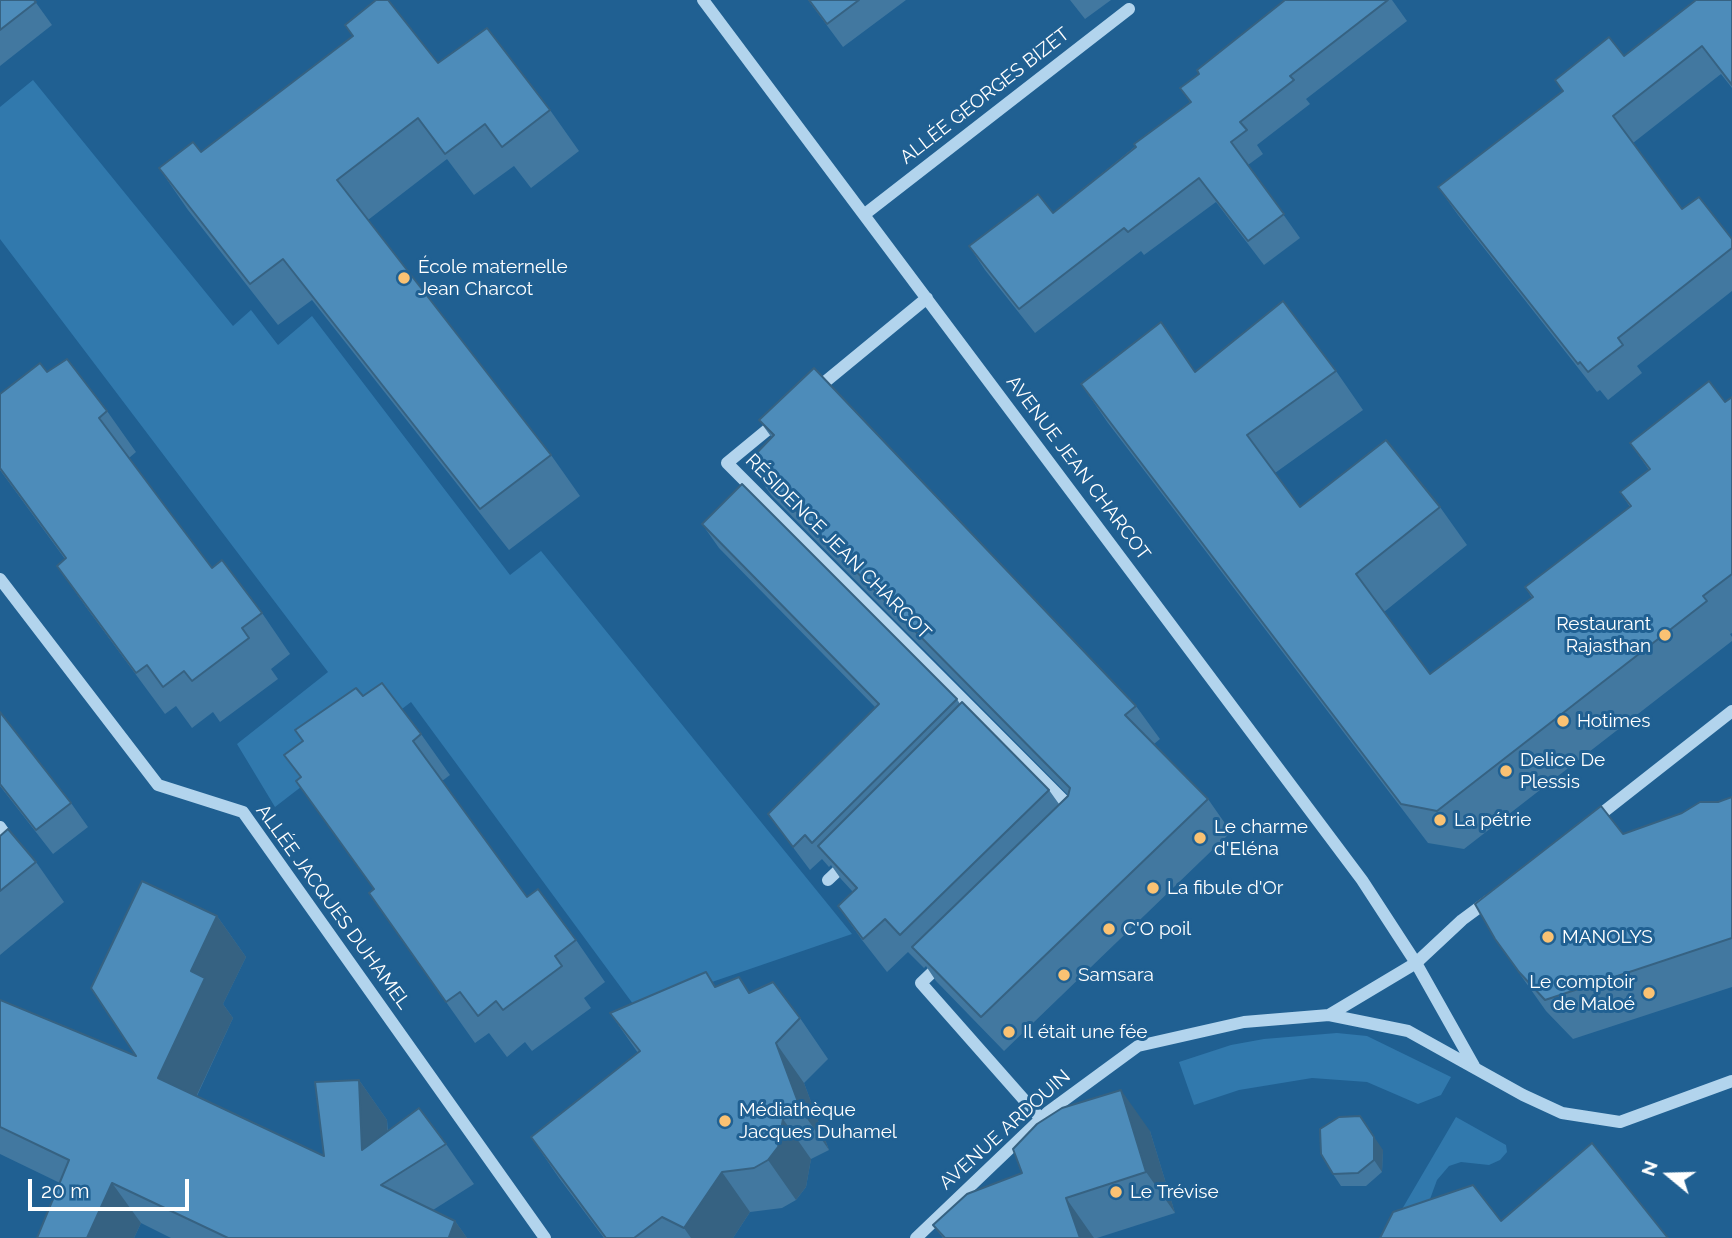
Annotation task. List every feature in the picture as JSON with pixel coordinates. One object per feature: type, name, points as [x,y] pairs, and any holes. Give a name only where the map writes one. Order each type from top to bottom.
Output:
[{"type":"street","name":"AVENUE JEAN CHARCOT","points":[[704,0],[1363,880],[1416,963]]},
{"type":"street","name":"ALLÉE GEORGES BIZET","points":[[865,214],[1129,9]]},
{"type":"street","points":[[802,401],[927,298]]},
{"type":"street","name":"RÉSIDENCE JEAN CHARCOT","points":[[792,410],[727,463],[1085,823]]},
{"type":"street","name":"ALLÉE JACQUES DUHAMEL","points":[[0,579],[158,785],[243,812],[545,1238]]},
{"type":"street","points":[[1579,831],[1732,711]]},
{"type":"street","points":[[976,733],[986,723]]},
{"type":"street","points":[[0,827],[18,853],[0,868]]},
{"type":"street","points":[[828,880],[858,850]]},
{"type":"street","points":[[1416,963],[1462,920],[1504,889]]},
{"type":"street","points":[[950,955],[921,983],[1041,1119]]},
{"type":"street","name":"AVENUE ARDOUIN","points":[[1329,1015],[1416,963],[1474,1066]]},
{"type":"street","name":"AVENUE ARDOUIN","points":[[916,1238],[1041,1119],[1083,1084],[1138,1046],[1244,1022],[1329,1015],[1408,1031],[1523,1095],[1562,1113],[1620,1122],[1732,1081]]},
{"type":"shaded area","points":[[33,80],[233,326],[251,310],[278,345],[312,316],[510,575],[541,551],[852,934],[636,1008],[411,702],[275,807],[237,744],[328,672],[0,239],[0,107]]},
{"type":"shaded area","points":[[1337,1033],[1367,1036],[1451,1077],[1441,1095],[1418,1104],[1367,1082],[1312,1078],[1239,1090],[1194,1105],[1179,1062],[1231,1045],[1264,1039]]},
{"type":"shaded area","points":[[1456,1117],[1506,1145],[1507,1152],[1500,1160],[1489,1165],[1461,1162],[1449,1166],[1437,1180],[1422,1221],[1398,1216]]},
{"type":"building","points":[[0,0],[34,0],[36,2],[0,30]]},
{"type":"building","points":[[376,0],[388,0],[438,63],[487,28],[550,110],[502,147],[485,124],[445,154],[418,118],[337,180],[551,455],[480,509],[283,259],[250,284],[159,168],[193,142],[201,152],[353,36],[345,25]]},
{"type":"building","points":[[809,0],[859,0],[827,24]]},
{"type":"building","points":[[1285,0],[1388,0],[1290,76],[1294,80],[1240,122],[1247,130],[1231,142],[1284,214],[1248,241],[1199,178],[1128,232],[1124,228],[1019,309],[969,246],[1038,194],[1053,213],[1136,147],[1134,144],[1191,102],[1180,88],[1199,74],[1197,70]]},
{"type":"building","points":[[1696,0],[1732,0],[1732,85],[1702,46],[1613,116],[1682,209],[1699,197],[1732,239],[1732,248],[1618,338],[1623,345],[1588,372],[1580,362],[1578,364],[1438,187],[1563,91],[1555,80],[1609,37],[1624,56]]},
{"type":"building","points":[[1283,301],[1336,371],[1247,435],[1300,507],[1386,440],[1440,507],[1356,574],[1430,674],[1533,597],[1525,587],[1631,506],[1620,492],[1650,469],[1630,443],[1709,381],[1725,402],[1732,397],[1732,574],[1703,596],[1707,601],[1437,811],[1401,804],[1081,384],[1161,322],[1195,372]]},
{"type":"building","points":[[67,359],[107,411],[99,418],[212,568],[222,560],[262,613],[242,628],[249,638],[192,681],[184,671],[163,687],[147,665],[136,673],[57,566],[66,558],[0,468],[0,394],[40,363],[47,372]]},
{"type":"building","points":[[814,368],[1136,706],[1125,715],[1208,799],[981,1017],[912,947],[1068,796],[1070,788],[748,462],[774,435],[759,420]]},
{"type":"building","points":[[742,484],[957,699],[812,843],[805,835],[793,847],[768,814],[879,704],[702,524]]},
{"type":"building","points":[[382,683],[421,734],[413,741],[527,897],[538,889],[576,940],[555,956],[562,966],[503,1010],[496,1001],[478,1016],[460,992],[446,1002],[369,893],[374,889],[296,781],[301,777],[284,755],[303,741],[295,730],[356,688],[363,696]]},
{"type":"building","points":[[962,702],[1049,790],[900,935],[885,919],[863,939],[838,906],[857,888],[818,846]]},
{"type":"building","points":[[0,712],[71,803],[36,830],[0,784]]},
{"type":"building","points":[[1732,797],[1732,938],[1545,1000],[1519,972],[1495,939],[1475,904],[1601,806],[1623,834],[1682,813],[1700,802],[1718,802]]},
{"type":"building","points":[[8,829],[36,862],[0,891],[0,836]]},
{"type":"building","points":[[142,881],[217,916],[191,971],[205,978],[158,1078],[324,1156],[315,1082],[359,1080],[362,1150],[419,1108],[446,1144],[381,1185],[455,1221],[450,1238],[228,1238],[112,1183],[87,1238],[37,1238],[69,1160],[0,1127],[0,1000],[136,1056],[91,988]]},
{"type":"building","name":"Médiathèque Jacques Duhamel","points":[[706,972],[715,987],[739,977],[749,993],[773,982],[800,1018],[776,1043],[801,1110],[783,1119],[778,1147],[768,1160],[754,1168],[722,1172],[684,1228],[662,1217],[634,1238],[606,1238],[531,1137],[640,1051],[610,1013]]},
{"type":"building","points":[[1121,1090],[1146,1172],[1066,1198],[1080,1238],[945,1238],[933,1225],[967,1194],[1022,1173],[1013,1149],[1037,1124],[1062,1108]]},
{"type":"building","points":[[1360,1116],[1374,1137],[1374,1160],[1358,1173],[1333,1174],[1321,1154],[1320,1129],[1339,1117]]},
{"type":"building","points":[[1592,1143],[1668,1238],[1380,1238],[1393,1212],[1473,1185],[1501,1221]]},
{"type":"place","name":"École maternelle Jean Charcot","points":[[404,278]]},
{"type":"place","name":"Restaurant Rajasthan","points":[[1665,635]]},
{"type":"place","name":"Hotimes","points":[[1563,721]]},
{"type":"place","name":"Delice De Plessis","points":[[1506,771]]},
{"type":"place","name":"La pétrie","points":[[1440,820]]},
{"type":"place","name":"Le charme d'Eléna","points":[[1200,838]]},
{"type":"place","name":"La fibule d'Or","points":[[1153,888]]},
{"type":"place","name":"C'O poil","points":[[1109,929]]},
{"type":"place","name":"MANOLYS","points":[[1548,937]]},
{"type":"place","name":"Samsara","points":[[1064,975]]},
{"type":"place","name":"Le comptoir de Maloé","points":[[1649,993]]},
{"type":"place","name":"Il était une fée","points":[[1009,1032]]},
{"type":"place","name":"Médiathèque Jacques Duhamel","points":[[725,1121]]},
{"type":"place","name":"Le Trévise","points":[[1116,1192]]}]
